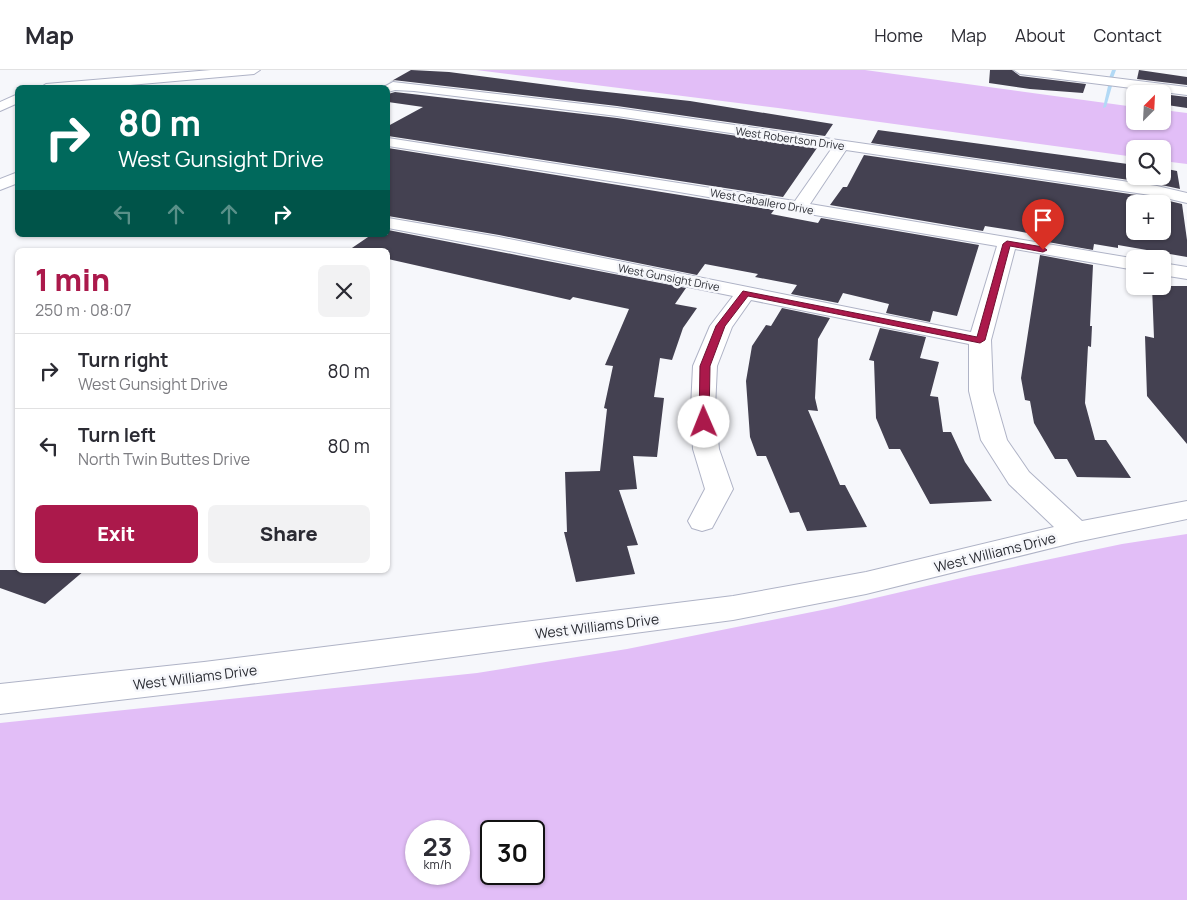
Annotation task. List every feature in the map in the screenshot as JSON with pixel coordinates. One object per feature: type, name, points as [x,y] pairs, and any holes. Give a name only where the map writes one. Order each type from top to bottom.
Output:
[{"type":"street","points":[[87,85],[182,78],[254,70]]},
{"type":"street","points":[[1020,70],[1187,91]]},
{"type":"street","name":"West Robertson Drive","points":[[390,87],[616,112],[1148,190],[1187,198]]},
{"type":"street","points":[[0,107],[15,100]]},
{"type":"street","name":"West Caballero Drive","points":[[390,142],[664,184],[1007,244],[1126,263]]},
{"type":"street","points":[[799,208],[842,145]]},
{"type":"street","points":[[0,185],[15,179]]},
{"type":"street","name":"West Gunsight Drive","points":[[390,223],[499,243],[980,340]]},
{"type":"street","points":[[1007,244],[980,340],[981,391],[994,440],[1019,478],[1076,532]]},
{"type":"street","points":[[1171,270],[1187,273]]},
{"type":"street","points":[[702,521],[719,489],[706,449],[703,408],[705,366],[721,326],[746,293]]},
{"type":"street","name":"West Williams Drive","points":[[0,699],[204,676],[733,608],[866,583],[1076,532],[1187,510]]},
{"type":"shaded area","points":[[476,70],[865,70],[1126,106],[1126,130],[1171,130],[1171,111],[1187,113],[1187,164],[1171,162],[1171,140],[1126,140],[1126,156],[778,108]]},
{"type":"shaded area","points":[[1187,534],[1187,900],[0,900],[0,723],[477,673],[627,649],[832,608],[970,576],[1122,544]]},
{"type":"building","points":[[411,70],[449,72],[690,101],[833,124],[825,136],[617,106],[393,80]]},
{"type":"building","points":[[990,70],[1012,70],[1020,76],[1086,84],[1083,93],[1030,89],[989,83]]},
{"type":"building","points":[[1139,70],[1187,77],[1187,85],[1137,79]]},
{"type":"building","points":[[395,92],[617,118],[817,148],[783,197],[390,136],[390,125],[423,107],[390,102],[390,93]]},
{"type":"building","points":[[1171,95],[1187,97],[1187,108],[1171,106]]},
{"type":"building","points":[[878,130],[1126,164],[1126,180],[871,143]]},
{"type":"building","points":[[390,148],[774,210],[771,214],[818,223],[821,218],[979,245],[957,316],[933,311],[930,322],[886,313],[889,304],[843,293],[838,303],[791,294],[797,285],[755,277],[758,274],[705,264],[697,275],[499,235],[390,216]]},
{"type":"building","points":[[864,155],[1137,195],[1126,195],[1126,240],[1171,240],[1171,201],[1182,204],[1187,240],[1187,257],[1171,254],[1171,250],[1147,250],[1118,245],[1118,248],[1094,244],[1093,250],[1042,241],[1043,236],[1017,231],[985,226],[983,231],[830,205],[843,187],[847,187]]},
{"type":"building","points":[[1171,170],[1177,171],[1180,189],[1162,185],[1171,185]]},
{"type":"building","points":[[390,230],[686,288],[675,304],[697,308],[683,328],[672,360],[660,358],[654,397],[664,398],[657,457],[633,456],[637,489],[619,490],[638,545],[627,546],[635,574],[576,582],[564,532],[567,532],[565,472],[600,471],[607,409],[604,408],[613,366],[605,365],[629,309],[573,297],[570,300],[390,259],[390,248],[352,248],[368,237],[390,237]]},
{"type":"building","points":[[1040,255],[1093,265],[1090,326],[1092,326],[1091,347],[1088,346],[1085,403],[1095,440],[1106,440],[1131,478],[1077,477],[1067,459],[1055,459],[1034,423],[1030,401],[1025,400],[1021,378]]},
{"type":"building","points":[[1171,286],[1187,286],[1187,444],[1147,396],[1145,336],[1154,338],[1152,295],[1171,295]]},
{"type":"building","points":[[782,308],[830,318],[818,339],[815,398],[818,411],[808,410],[840,485],[845,485],[867,527],[807,531],[799,512],[790,513],[766,456],[757,456],[750,437],[746,381],[752,346],[766,325],[771,326]]},
{"type":"building","points":[[880,328],[926,337],[920,358],[939,362],[930,396],[938,397],[943,432],[951,432],[965,462],[992,501],[930,504],[900,449],[889,449],[876,418],[874,361],[869,360]]},
{"type":"building","points":[[0,570],[15,570],[15,573],[81,573],[45,604],[0,588]]},
{"type":"waterway","points":[[1111,78],[1114,70]]},
{"type":"waterway","points":[[1104,107],[1110,86]]},
{"type":"route","points":[[704,422],[705,366],[721,326],[746,293],[980,340],[1007,244],[1043,250]]}]
